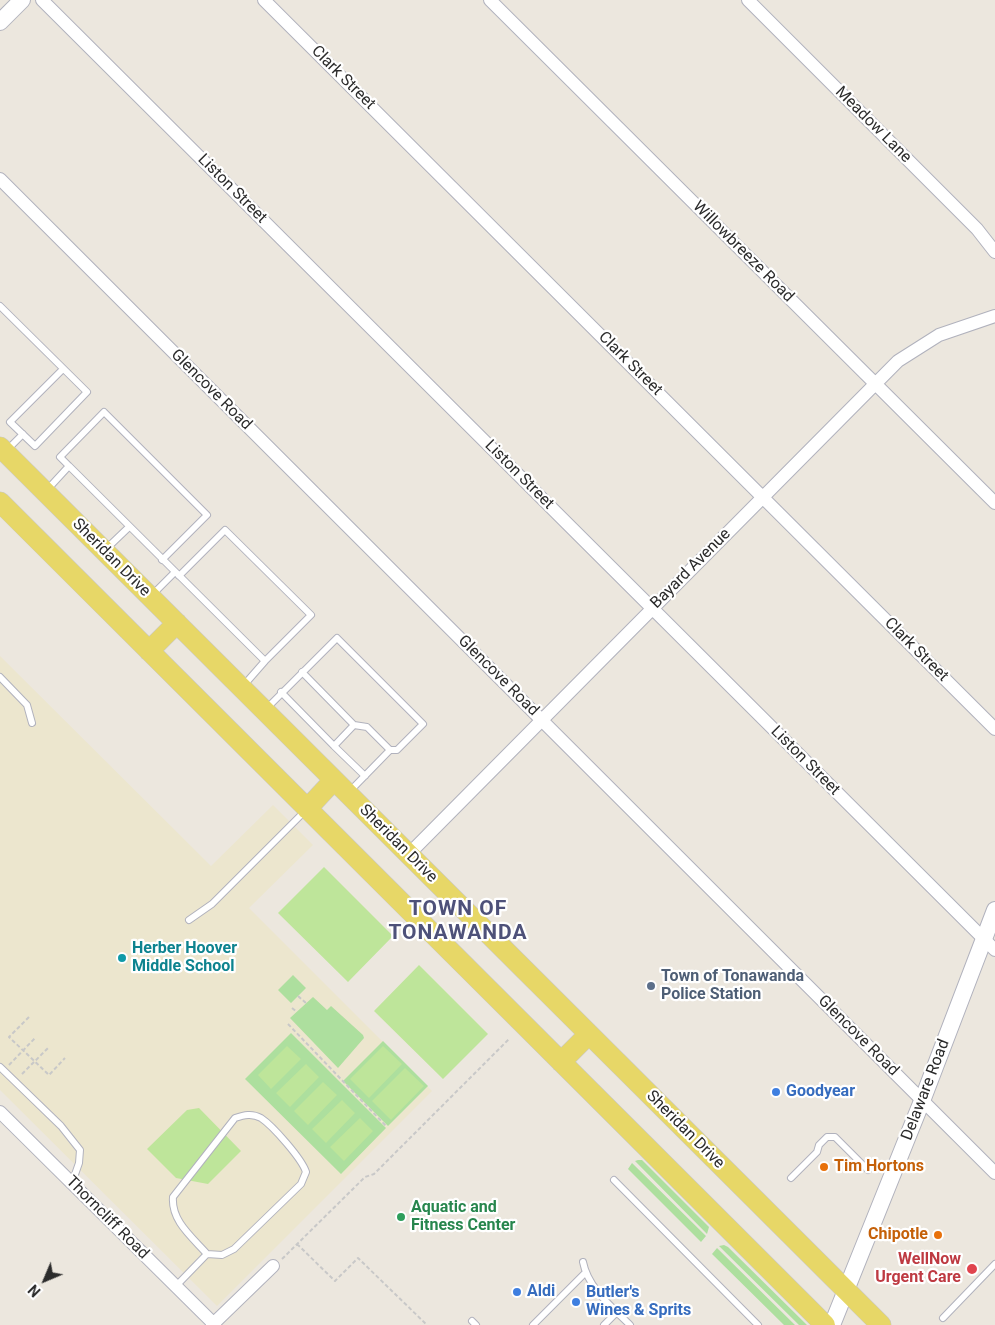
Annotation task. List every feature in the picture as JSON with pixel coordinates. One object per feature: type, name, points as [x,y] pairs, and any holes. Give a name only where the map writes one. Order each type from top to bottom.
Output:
[{"type":"main road","name":"Sheridan Drive","points":[[2,450],[881,1325]]},
{"type":"main road","points":[[0,502],[825,1325]]},
{"type":"main road","points":[[149,651],[177,623]]},
{"type":"main road","points":[[307,809],[341,787]]},
{"type":"main road","points":[[561,1062],[589,1034]]},
{"type":"street","points":[[0,22],[22,0]]},
{"type":"street","name":"Liston Street","points":[[42,0],[989,945]]},
{"type":"street","name":"Clark Street","points":[[264,0],[995,729]]},
{"type":"street","name":"Willowbreeze Road","points":[[490,0],[995,503]]},
{"type":"street","name":"Meadow Lane","points":[[748,0],[978,229],[995,252]]},
{"type":"street","name":"Glencove Road","points":[[0,179],[995,1173]]},
{"type":"street","name":"Bayard Avenue","points":[[409,854],[898,361],[925,343],[959,327],[995,316]]},
{"type":"street","name":"Delaware Road","points":[[832,1325],[922,1101],[989,945],[995,910]]},
{"type":"street","name":"Thorncliff Road","points":[[0,1112],[213,1325]]},
{"type":"street","points":[[213,1325],[273,1266]]},
{"type":"lane","points":[[0,306],[87,392],[35,446],[10,422],[63,369]]},
{"type":"lane","points":[[162,560],[207,515],[104,412],[60,457],[129,527],[162,560],[177,574],[264,661]]},
{"type":"lane","points":[[2,450],[22,434]]},
{"type":"lane","points":[[45,492],[69,466]]},
{"type":"lane","points":[[104,551],[129,527]]},
{"type":"lane","points":[[150,597],[225,530],[311,615],[264,661],[241,688]]},
{"type":"lane","points":[[264,710],[281,692],[337,638],[423,724],[397,750],[390,750],[367,727],[354,726],[302,672]]},
{"type":"lane","points":[[0,677],[28,705],[32,723]]},
{"type":"lane","points":[[281,692],[365,776]]},
{"type":"lane","points":[[334,746],[354,726]]},
{"type":"lane","points":[[341,787],[365,776],[390,750]]},
{"type":"lane","points":[[189,920],[212,904],[307,809]]},
{"type":"lane","points":[[0,1066],[61,1126],[80,1150],[79,1163],[72,1183]]},
{"type":"lane","points":[[176,1286],[207,1254],[222,1255],[234,1249],[301,1184],[306,1172],[303,1162],[260,1118],[247,1114],[235,1118],[173,1197],[172,1208],[176,1219],[207,1254]]},
{"type":"lane","points":[[791,1178],[817,1152],[819,1145],[827,1137],[831,1136],[835,1137],[868,1170]]},
{"type":"lane","points":[[614,1180],[758,1325]]},
{"type":"lane","points":[[583,1262],[585,1273],[598,1293],[629,1325]]},
{"type":"lane","points":[[943,1318],[995,1264]]},
{"type":"lane","points":[[533,1325],[585,1273]]},
{"type":"lane","points":[[604,1325],[617,1312]]},
{"type":"path","points":[[298,996],[306,1003]]},
{"type":"path","points":[[292,1008],[297,1012]]},
{"type":"path","points":[[29,1017],[9,1037],[49,1075],[65,1058]]},
{"type":"path","points":[[288,1024],[387,1127]]},
{"type":"path","points":[[9,1065],[36,1037]]},
{"type":"path","points":[[273,1266],[365,1177],[374,1174],[509,1038]]},
{"type":"path","points":[[20,1076],[49,1047]]},
{"type":"path","points":[[297,1244],[335,1281],[358,1258],[427,1325]]},
{"type":"shaded area","points":[[0,656],[211,866],[273,805],[313,845],[249,908],[432,1091],[217,1306],[0,1090]]},
{"type":"green space","points":[[324,867],[393,936],[348,982],[278,913]]},
{"type":"green space","points":[[419,965],[488,1034],[443,1079],[374,1011]]},
{"type":"green space","points":[[293,975],[306,988],[291,1003],[278,990]]},
{"type":"green space","points":[[313,997],[327,1010],[331,1006],[363,1035],[364,1038],[338,1068],[290,1018]]},
{"type":"green space","points":[[291,1033],[386,1128],[341,1174],[245,1079]]},
{"type":"green space","points":[[383,1041],[428,1086],[388,1126],[343,1081]]},
{"type":"green space","points":[[287,1046],[301,1059],[271,1089],[258,1075]]},
{"type":"green space","points":[[383,1046],[402,1064],[369,1098],[350,1079]]},
{"type":"green space","points":[[306,1064],[319,1077],[290,1107],[276,1093]]},
{"type":"green space","points":[[405,1068],[424,1086],[391,1120],[372,1101]]},
{"type":"green space","points":[[323,1082],[337,1095],[308,1125],[294,1111]]},
{"type":"green space","points":[[342,1100],[355,1113],[326,1143],[312,1129]]},
{"type":"green space","points":[[199,1108],[241,1151],[208,1184],[176,1178],[147,1149],[187,1110]]},
{"type":"green space","points":[[360,1118],[373,1131],[344,1161],[330,1147]]},
{"type":"green space","points":[[642,1160],[709,1227],[707,1234],[635,1161]]},
{"type":"green space","points":[[632,1163],[706,1236],[701,1242],[628,1169]]},
{"type":"green space","points":[[724,1245],[807,1325],[799,1325],[719,1246]]},
{"type":"green space","points":[[717,1248],[795,1325],[784,1325],[712,1254]]},
{"type":"place","name":"Herber Hoover Middle School","points":[[122,958]]},
{"type":"place","name":"Town of Tonawanda Police Station","points":[[651,986]]},
{"type":"place","name":"Goodyear","points":[[776,1092]]},
{"type":"place","name":"Tim Hortons","points":[[824,1167]]},
{"type":"place","name":"Aquatic and Fitness Center","points":[[401,1217]]},
{"type":"place","name":"Chipotle","points":[[938,1235]]},
{"type":"place","name":"WellNow Urgent Care","points":[[972,1269]]},
{"type":"place","name":"Aldi","points":[[517,1292]]},
{"type":"place","name":"Butler's Wines & Sprits","points":[[576,1302]]},
{"type":"district","name":"TOWN OF TONAWANDA","points":[[458,922]]}]
